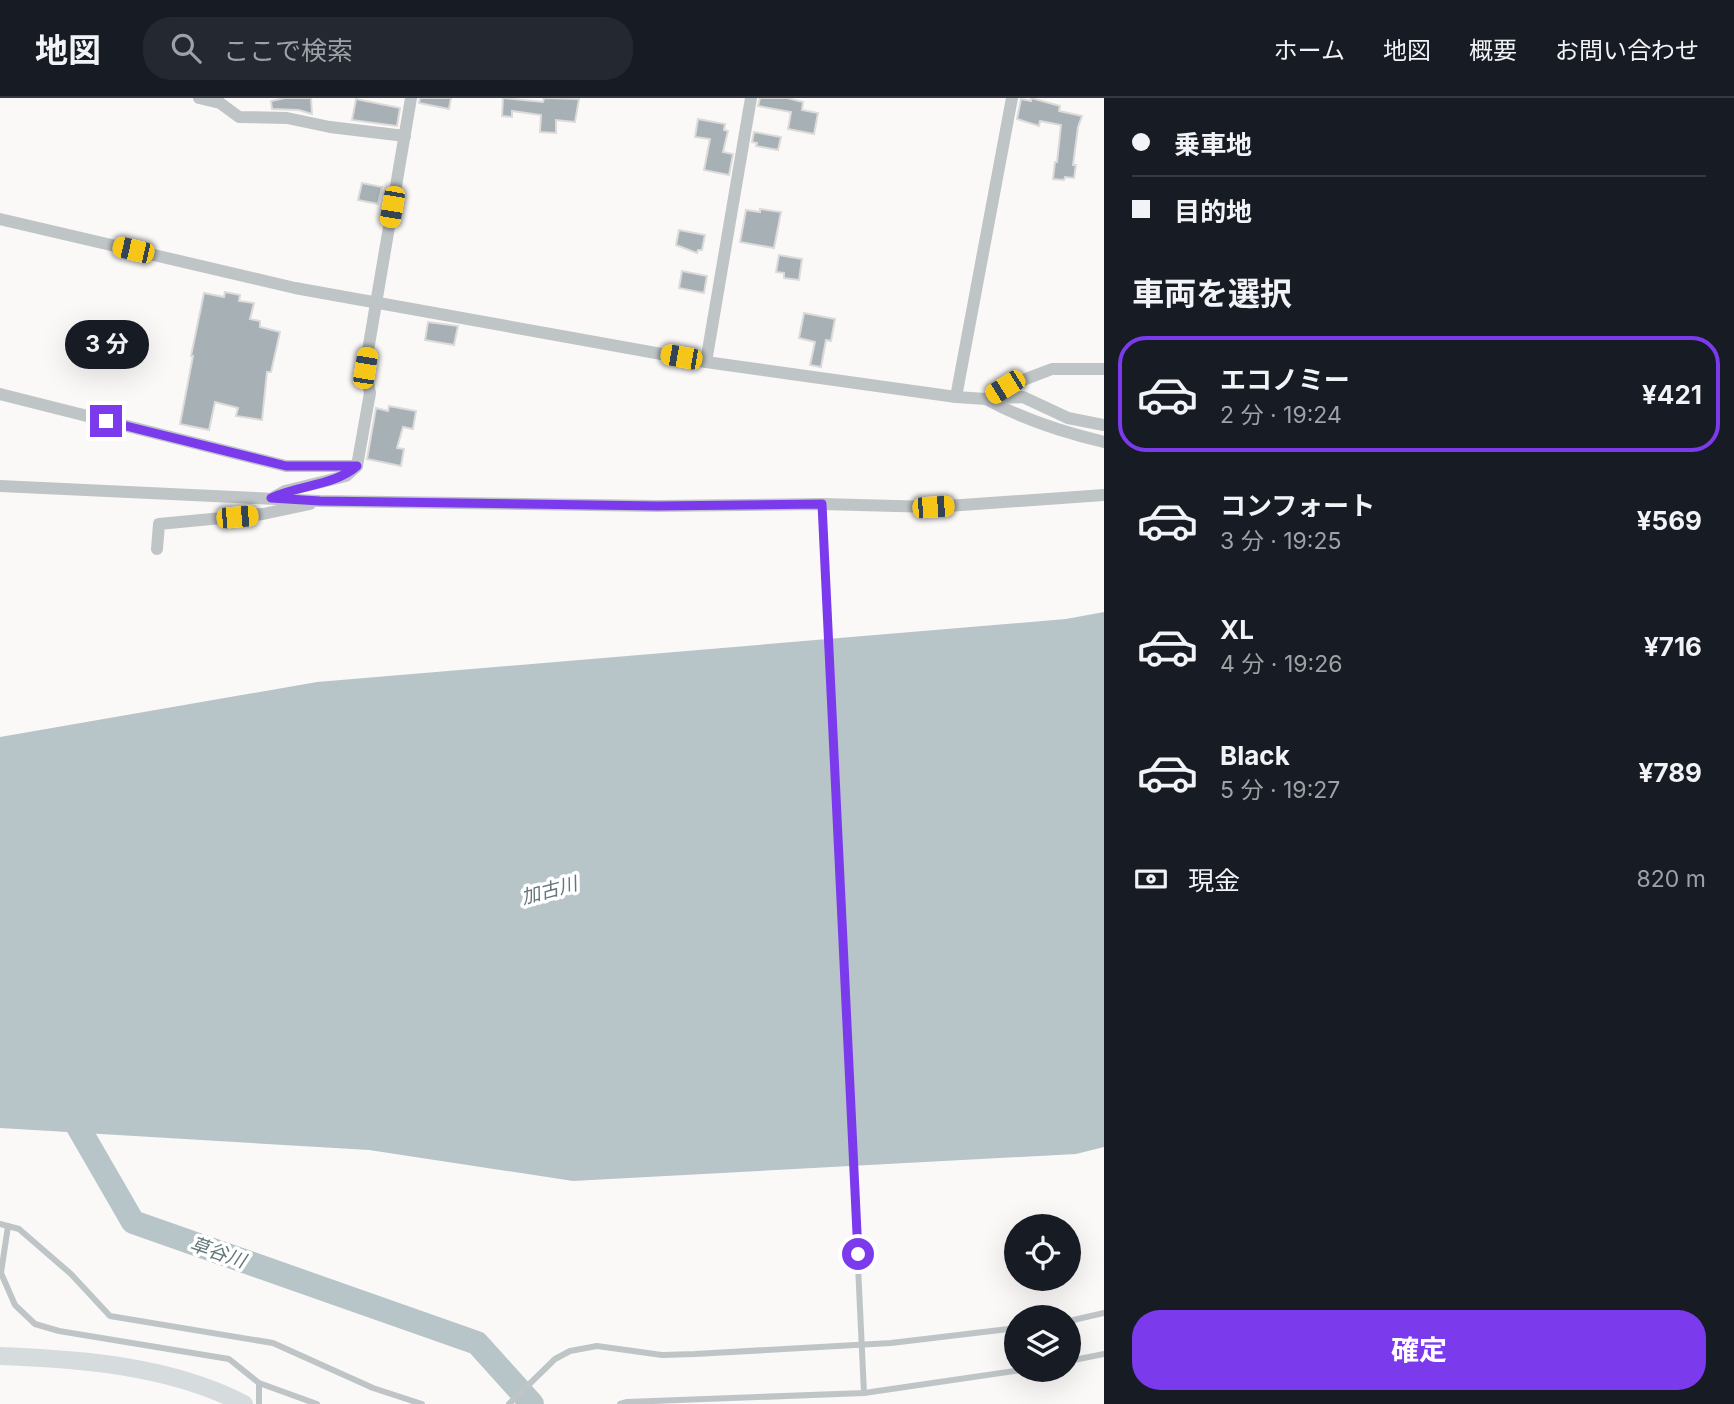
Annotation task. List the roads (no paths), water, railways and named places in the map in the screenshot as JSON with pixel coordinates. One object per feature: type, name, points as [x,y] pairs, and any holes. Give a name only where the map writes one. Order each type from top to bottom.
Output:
[{"type":"street","points":[[199,98],[220,103],[239,117],[287,118],[330,127],[405,136]]},
{"type":"street","points":[[271,498],[285,491],[346,476],[357,466],[370,393],[365,368],[411,98]]},
{"type":"street","points":[[706,362],[751,98]]},
{"type":"street","points":[[956,397],[1012,98]]},
{"type":"street","points":[[0,219],[295,288],[706,362],[956,397],[1023,397],[1068,418],[1104,425]]},
{"type":"street","points":[[986,399],[1005,387],[1052,369],[1104,369]]},
{"type":"street","points":[[0,394],[286,466],[357,466]]},
{"type":"street","points":[[986,399],[1015,415],[1063,432],[1104,442]]},
{"type":"street","points":[[0,486],[320,501],[658,506],[822,504],[933,507],[1104,495]]},
{"type":"street","points":[[157,549],[159,524],[263,514],[320,501]]},
{"type":"street","points":[[0,1356],[55,1358],[126,1367],[181,1380],[228,1395],[244,1404]]},
{"type":"lane","points":[[822,504],[864,1393]]},
{"type":"lane","points":[[0,1224],[19,1229],[71,1274],[110,1316],[274,1343],[373,1388],[422,1404]]},
{"type":"lane","points":[[8,1226],[1,1273],[15,1305],[36,1324],[60,1331],[229,1359],[259,1383],[317,1404]]},
{"type":"lane","points":[[1081,1318],[1104,1313]]},
{"type":"lane","points":[[509,1404],[541,1371],[570,1351],[597,1346],[662,1355],[695,1354],[891,1343],[1004,1330]]},
{"type":"lane","points":[[1081,1359],[1104,1354]]},
{"type":"lane","points":[[625,1403],[864,1393],[1004,1373]]},
{"type":"lane","points":[[259,1383],[259,1404]]},
{"type":"water","name":"加古川","points":[[1104,612],[1104,1147],[1076,1154],[573,1181],[369,1150],[0,1128],[0,737],[317,682],[1066,619]]},
{"type":"waterway","name":"草谷川","points":[[66,1106],[133,1222],[477,1343],[532,1404]]}]
